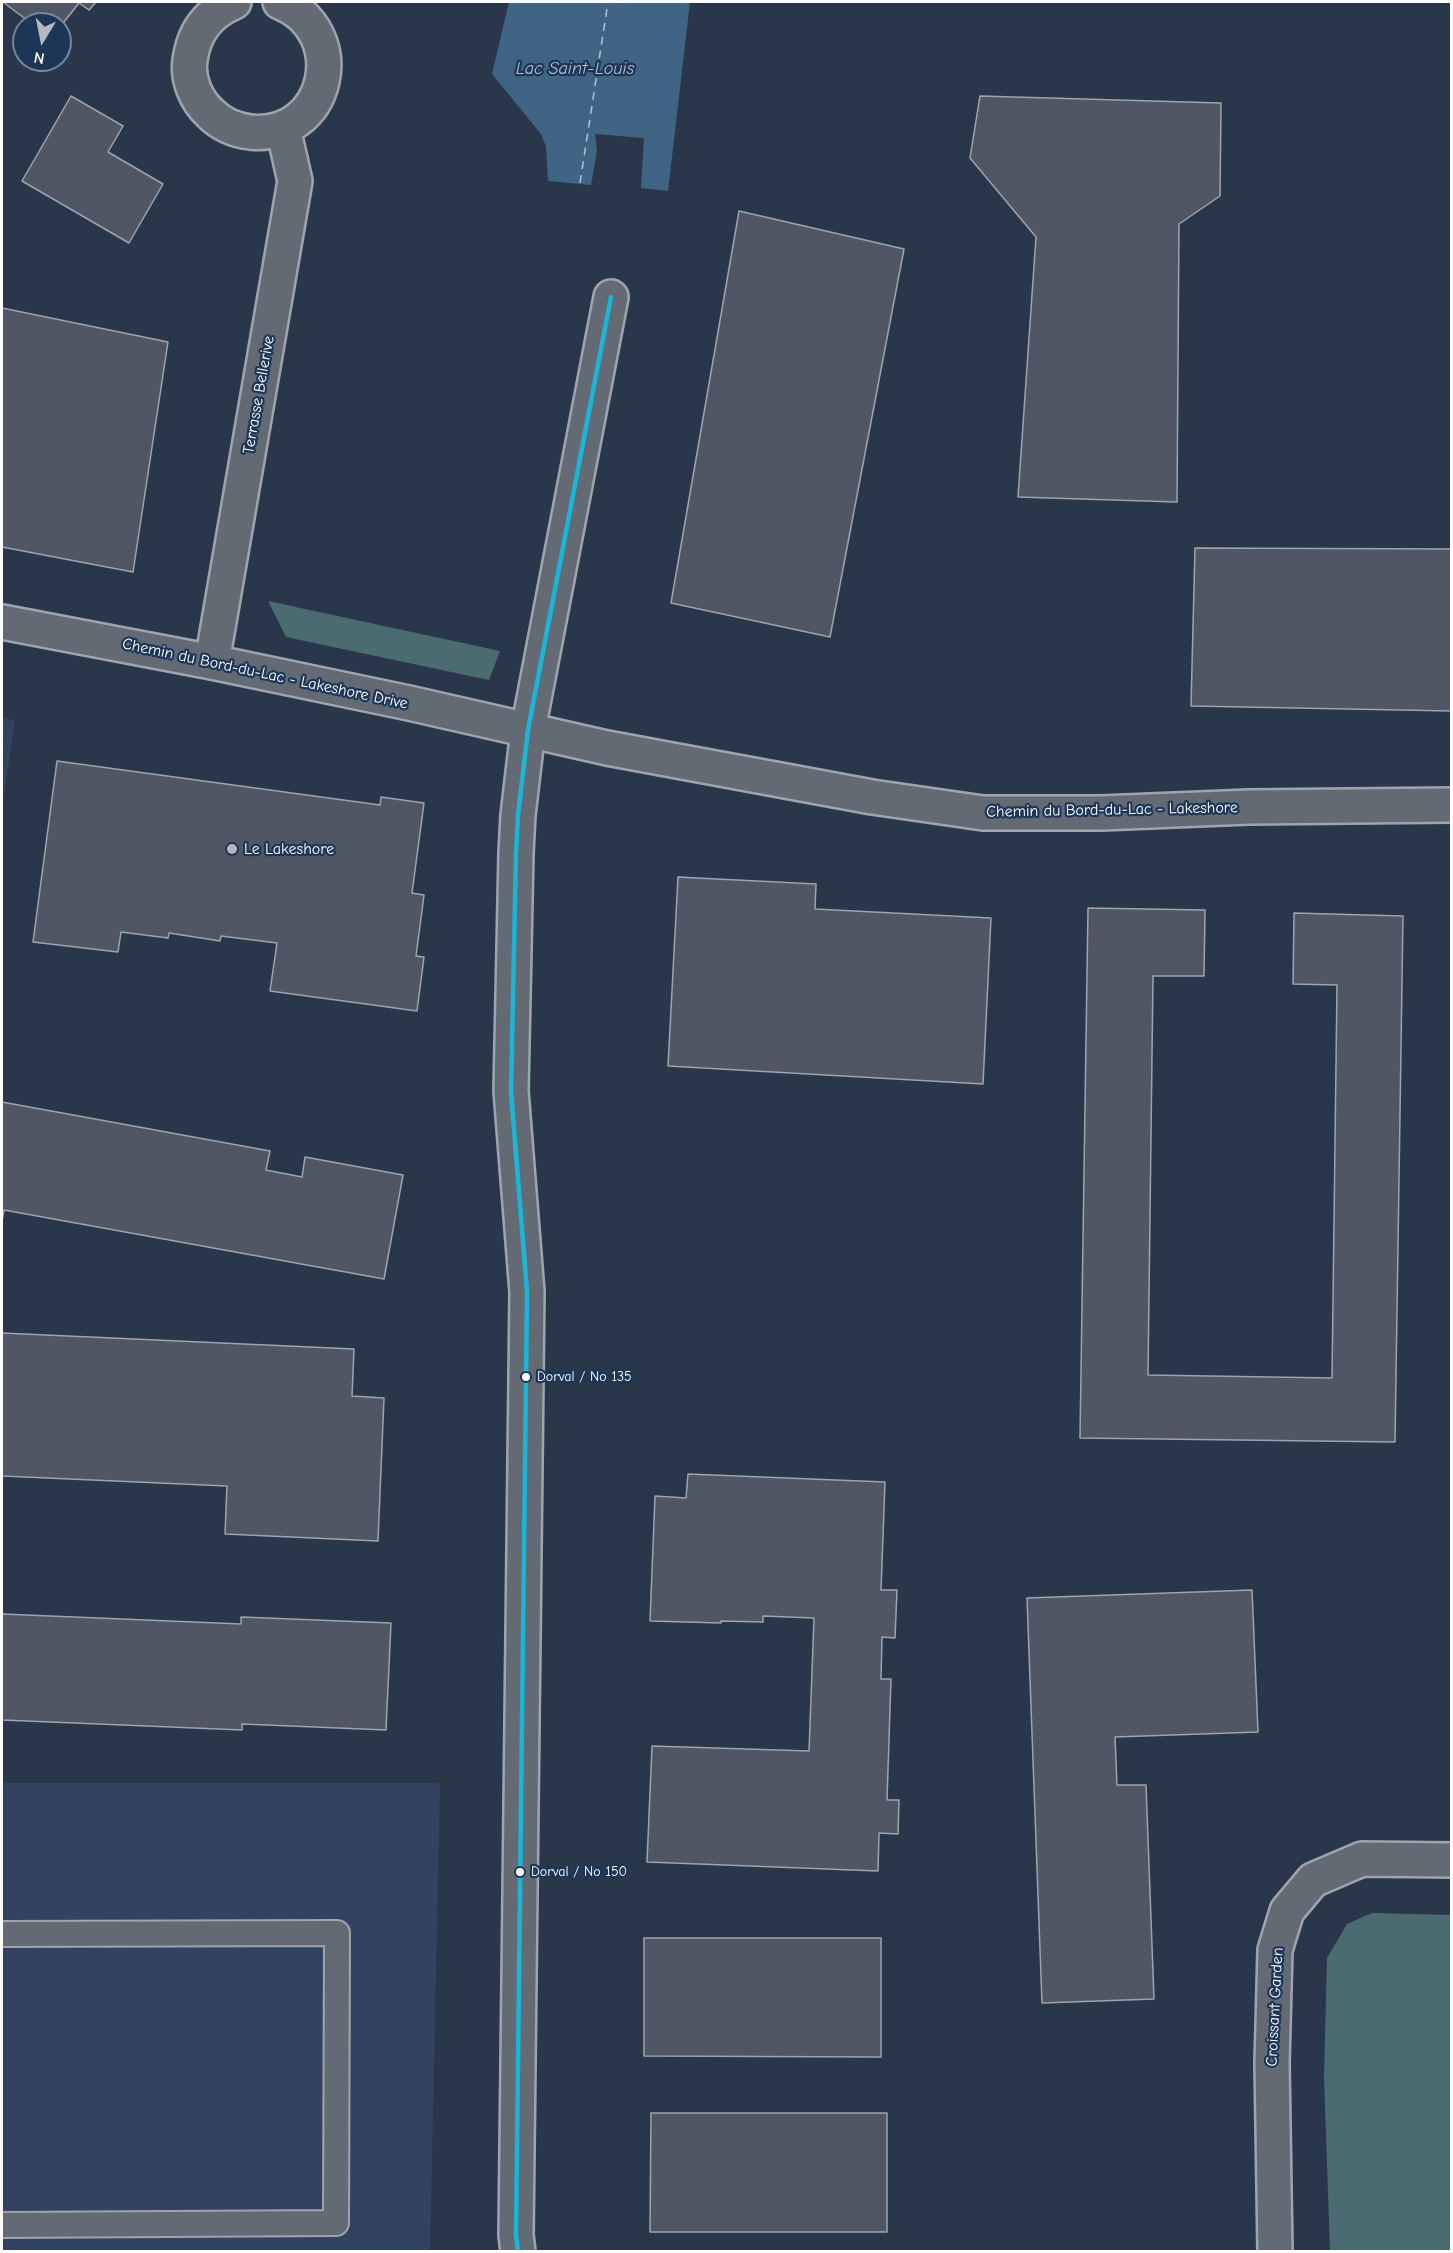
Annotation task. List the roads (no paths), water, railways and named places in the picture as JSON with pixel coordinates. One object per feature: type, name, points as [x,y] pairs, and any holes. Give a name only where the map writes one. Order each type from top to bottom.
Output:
[{"type":"street","points":[[234,2],[218,9],[203,24],[192,44],[189,65],[192,87],[203,106],[219,122],[239,131],[261,133],[283,128],[303,116],[316,98],[324,76],[324,53],[316,32],[302,14],[280,2]]},
{"type":"street","name":"Terrasse Bellerive","points":[[212,662],[295,181],[283,128]]},
{"type":"street","points":[[516,2246],[527,1292],[511,1091],[517,834],[528,730],[611,297]]},
{"type":"street","name":"Chemin du Bord-du-Lac - Lakeshore Drive","points":[[2,622],[212,662],[528,730]]},
{"type":"street","name":"Chemin du Bord-du-Lac - Lakeshore","points":[[528,730],[607,748],[770,779],[881,799],[983,813],[1101,813],[1249,807],[1452,805]]},
{"type":"street","name":"Croissant Garden","points":[[1275,2252],[1272,2063],[1275,1950],[1287,1911],[1312,1880],[1362,1859],[1452,1860]]},
{"type":"lane","points":[[2,1934],[337,1933],[336,2223],[2,2224]]},
{"type":"water","name":"Lac Saint-Louis","points":[[509,2],[690,2],[668,191],[641,188],[644,138],[595,134],[597,151],[591,185],[548,181],[546,146],[541,134],[492,74]]},
{"type":"place","name":"Le Lakeshore","points":[[232,849]]},
{"type":"place","name":"Dorval / No 135","points":[[526,1377]]},
{"type":"place","name":"Dorval / No 150","points":[[520,1872]]}]
